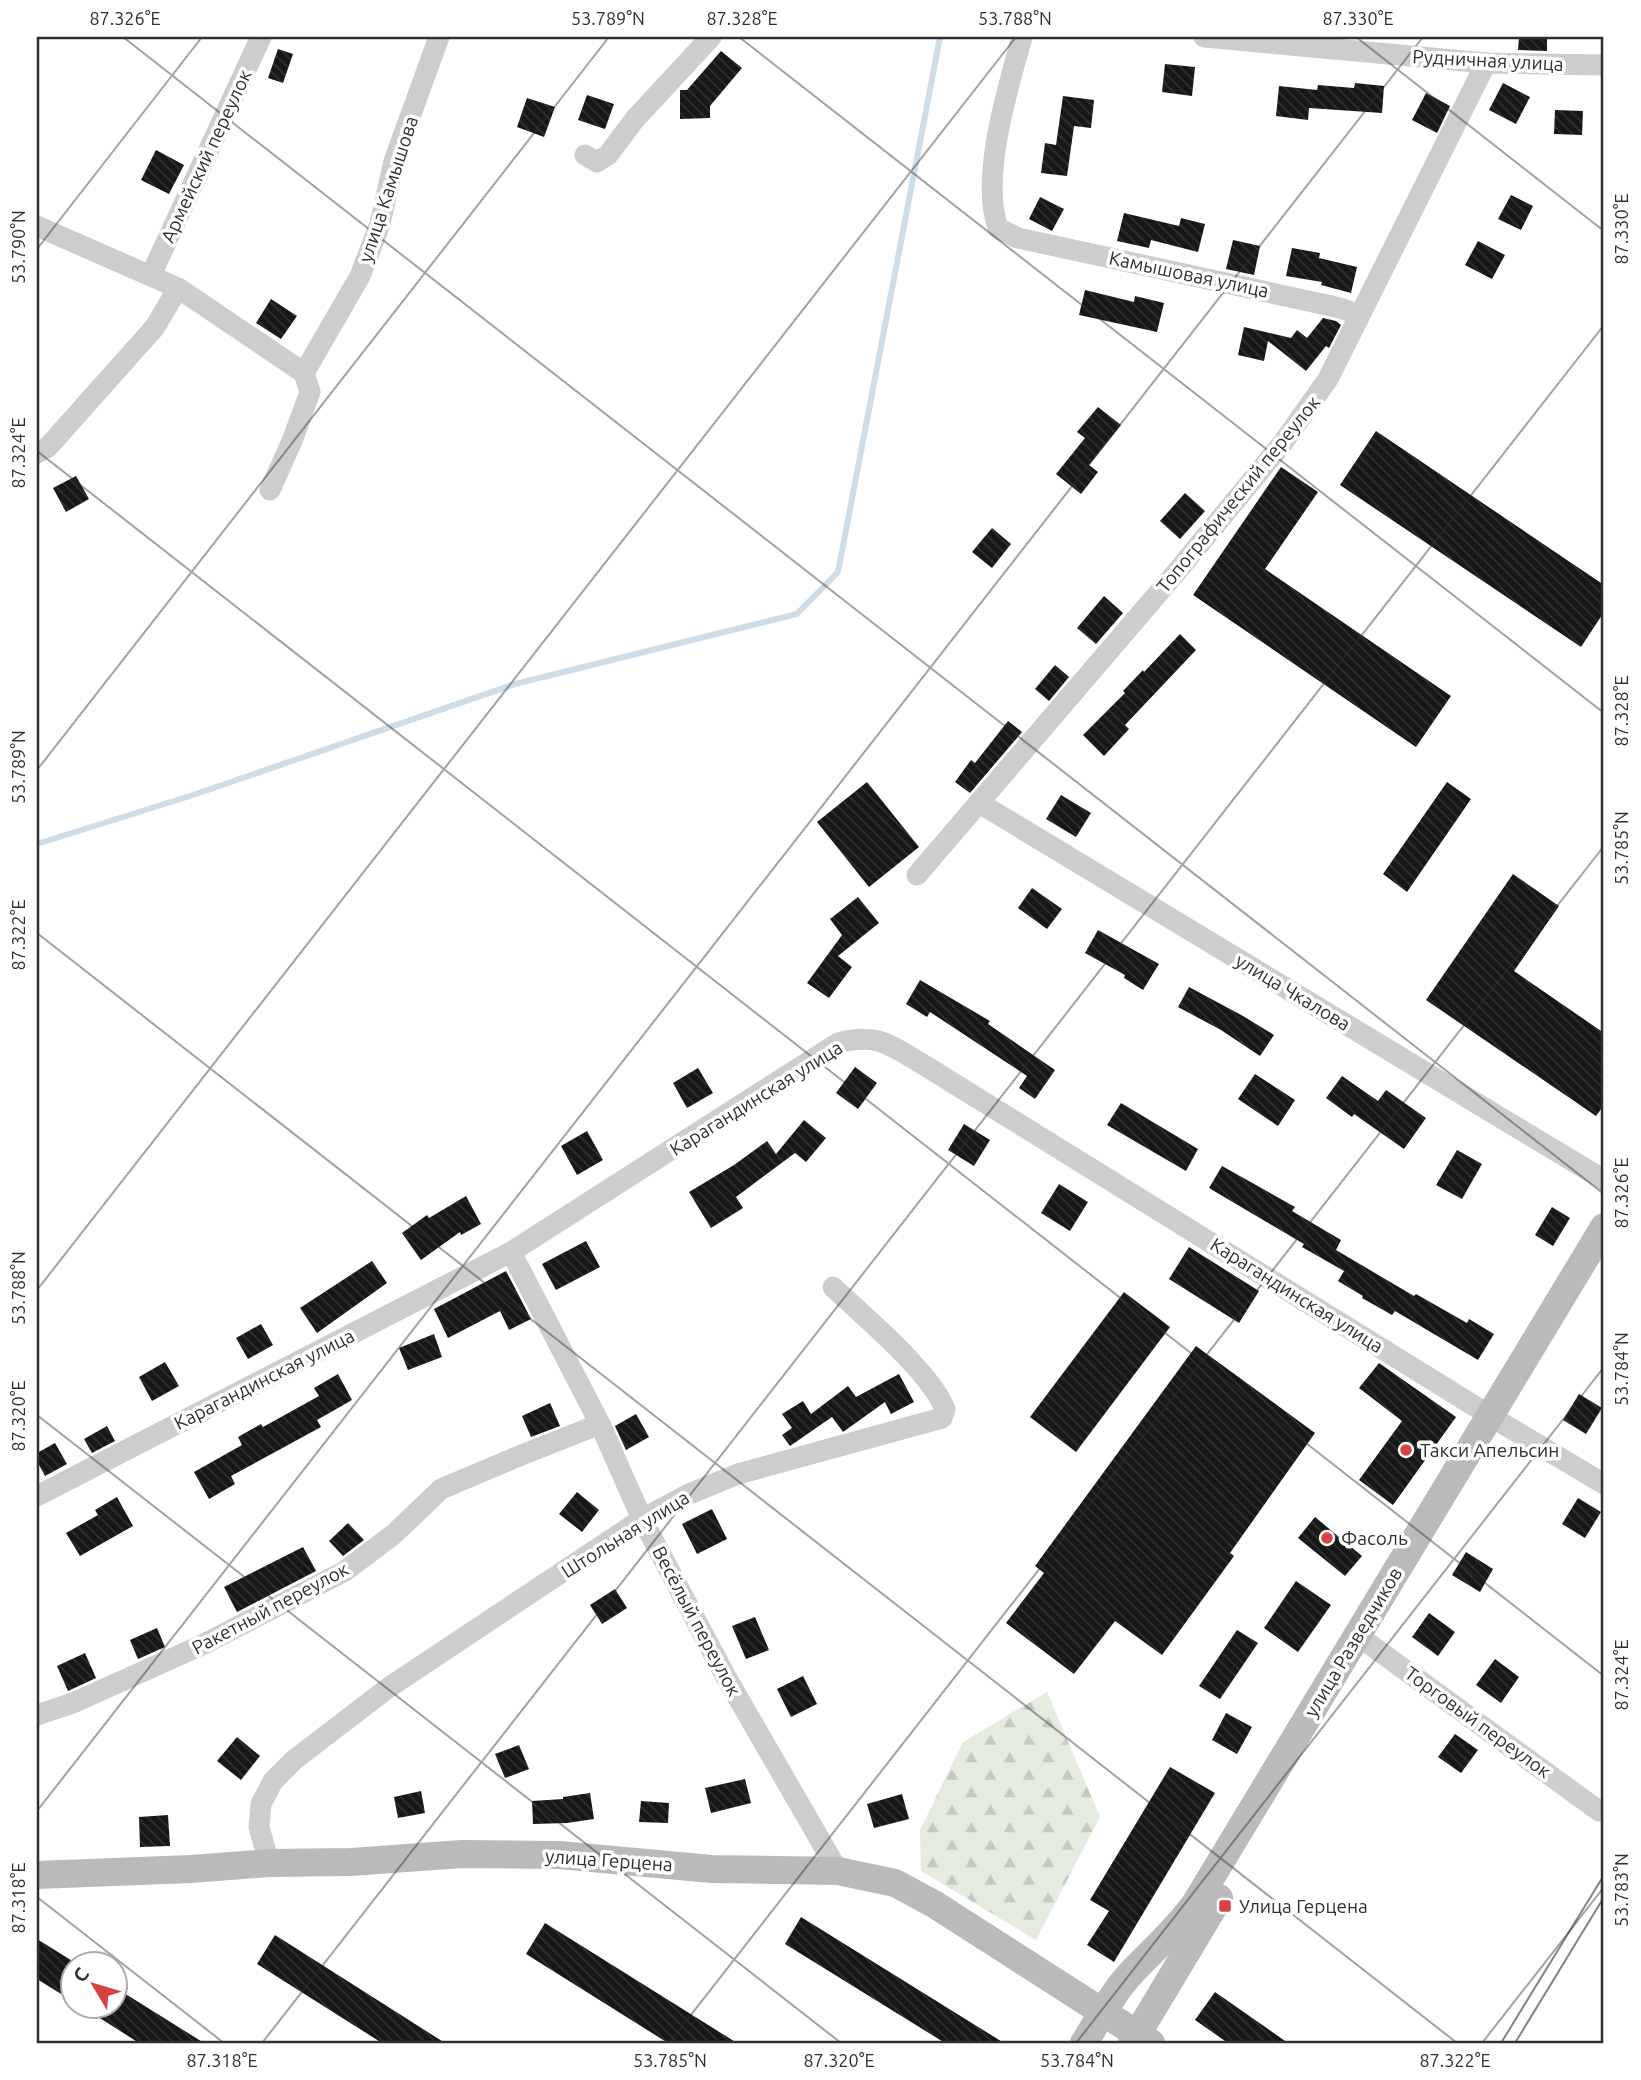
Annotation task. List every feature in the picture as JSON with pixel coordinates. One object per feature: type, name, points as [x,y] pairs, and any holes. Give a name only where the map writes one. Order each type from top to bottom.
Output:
[{"type":"main road","name":"улица Разведчиков","points":[[1084,2043],[1132,1972],[1163,1944],[1195,1904],[1365,1639],[1498,1419],[1604,1227]]},
{"type":"main road","points":[[1498,1419],[1604,1260]]},
{"type":"main road","name":"улица Разведчиков","points":[[1140,2040],[1365,1639]]},
{"type":"main road","name":"улица Герцена","points":[[37,1875],[269,1863],[351,1862],[462,1854],[559,1855],[712,1869],[838,1871],[895,1883],[934,1904],[1103,2013],[1140,2040]]},
{"type":"street","name":"Армейский переулок","points":[[151,275],[261,37]]},
{"type":"street","name":"улица Камышова","points":[[304,373],[360,276],[380,224],[394,161],[439,37]]},
{"type":"street","points":[[585,155],[597,162],[608,155],[635,120],[711,37]]},
{"type":"street","name":"Камышовая улица","points":[[1022,37],[996,142],[992,212],[998,228],[1018,238],[1336,307],[1349,311],[1358,318]]},
{"type":"street","name":"Рудничная улица","points":[[1204,37],[1486,64],[1604,65]]},
{"type":"street","name":"Топографический переулок","points":[[917,875],[981,804],[1282,444],[1328,379],[1486,64]]},
{"type":"street","points":[[37,226],[178,288],[304,373],[310,392],[292,442],[270,490]]},
{"type":"street","points":[[37,453],[48,447],[123,365],[155,327],[178,288]]},
{"type":"street","name":"улица Чкалова","points":[[981,804],[1604,1180]]},
{"type":"street","name":"Карагандинская улица","points":[[37,1496],[511,1252],[838,1043],[858,1037],[878,1040],[924,1065],[1604,1484]]},
{"type":"street","name":"Весёлый переулок","points":[[511,1252],[600,1424],[642,1519],[726,1677],[838,1871]]},
{"type":"street","name":"Штольная улица","points":[[269,1863],[260,1827],[261,1804],[273,1781],[294,1760],[388,1688],[642,1519],[689,1494],[738,1474],[942,1418],[945,1409],[941,1398],[912,1364],[833,1287]]},
{"type":"street","name":"Ракетный переулок","points":[[37,1715],[74,1703],[204,1644],[345,1571],[394,1534],[441,1489],[600,1424]]},
{"type":"street","name":"Торговый переулок","points":[[1365,1639],[1599,1811]]},
{"type":"green space","points":[[1047,1692],[1100,1817],[1036,1940],[921,1871],[920,1830],[963,1742]]},
{"type":"building","points":[[1519,37],[1547,37],[1547,51],[1518,50]]},
{"type":"building","points":[[278,49],[293,54],[283,83],[268,78]]},
{"type":"building","points":[[721,51],[742,68],[710,106],[710,118],[680,119],[680,90],[687,90]]},
{"type":"building","points":[[1165,64],[1195,67],[1192,96],[1162,92]]},
{"type":"building","points":[[1355,83],[1384,86],[1382,113],[1309,108],[1308,120],[1276,116],[1279,86],[1317,90],[1318,85],[1354,88]]},
{"type":"building","points":[[1503,83],[1530,97],[1516,124],[1489,110]]},
{"type":"building","points":[[1426,93],[1450,106],[1437,133],[1412,120]]},
{"type":"building","points":[[587,95],[614,104],[605,129],[578,120]]},
{"type":"building","points":[[1063,96],[1094,100],[1091,128],[1074,126],[1067,176],[1041,173],[1045,143],[1056,145]]},
{"type":"building","points":[[527,98],[555,107],[544,137],[517,127]]},
{"type":"building","points":[[1555,110],[1583,111],[1582,135],[1554,134]]},
{"type":"building","points":[[156,150],[184,165],[169,194],[141,180]]},
{"type":"building","points":[[1511,195],[1533,206],[1521,230],[1498,219]]},
{"type":"building","points":[[1040,197],[1064,209],[1052,231],[1029,219]]},
{"type":"building","points":[[1124,213],[1179,226],[1181,218],[1205,224],[1198,252],[1151,240],[1149,248],[1117,241]]},
{"type":"building","points":[[1233,240],[1260,246],[1254,275],[1226,269]]},
{"type":"building","points":[[1478,241],[1505,255],[1492,279],[1465,265]]},
{"type":"building","points":[[1292,248],[1320,253],[1319,258],[1357,267],[1351,293],[1321,285],[1322,282],[1286,276]]},
{"type":"building","points":[[1085,290],[1134,302],[1135,296],[1164,303],[1157,332],[1079,315]]},
{"type":"building","points":[[271,299],[297,316],[281,339],[256,323]]},
{"type":"building","points":[[1323,318],[1341,325],[1329,348],[1326,346],[1306,371],[1268,341],[1264,361],[1238,355],[1244,327],[1291,338],[1297,330],[1307,338]]},
{"type":"building","points":[[1098,407],[1121,425],[1089,465],[1098,472],[1081,494],[1056,474],[1085,438],[1077,432]]},
{"type":"building","points":[[1376,431],[1604,585],[1604,612],[1581,647],[1340,485]]},
{"type":"building","points":[[1281,467],[1318,492],[1265,569],[1451,696],[1416,747],[1193,595]]},
{"type":"building","points":[[76,476],[89,499],[66,512],[53,488]]},
{"type":"building","points":[[1185,493],[1205,511],[1180,539],[1160,521]]},
{"type":"building","points":[[992,528],[1011,544],[992,568],[972,552]]},
{"type":"building","points":[[1104,596],[1123,613],[1096,644],[1077,628]]},
{"type":"building","points":[[1180,634],[1196,650],[1125,725],[1129,729],[1104,756],[1083,735]]},
{"type":"building","points":[[1055,665],[1069,677],[1049,701],[1035,689]]},
{"type":"building","points":[[1008,721],[1022,732],[970,793],[955,782],[971,760],[975,763]]},
{"type":"building","points":[[867,782],[919,847],[869,887],[817,822]]},
{"type":"building","points":[[1447,782],[1471,799],[1407,892],[1383,874]]},
{"type":"building","points":[[1061,795],[1091,813],[1076,837],[1046,819]]},
{"type":"building","points":[[1513,874],[1559,906],[1514,971],[1604,1033],[1604,1105],[1596,1116],[1426,1000]]},
{"type":"building","points":[[1032,888],[1062,909],[1047,929],[1018,908]]},
{"type":"building","points":[[858,897],[879,923],[838,956],[852,967],[829,998],[807,983],[842,935],[830,919]]},
{"type":"building","points":[[1098,930],[1159,964],[1143,990],[1124,978],[1125,975],[1085,953]]},
{"type":"building","points":[[920,980],[990,1021],[988,1024],[1055,1070],[1035,1099],[1019,1088],[1027,1076],[930,1012],[927,1017],[906,1004]]},
{"type":"building","points":[[1189,987],[1274,1035],[1260,1056],[1221,1030],[1178,1007]]},
{"type":"building","points":[[855,1067],[877,1083],[858,1109],[836,1093]]},
{"type":"building","points":[[698,1068],[713,1093],[687,1108],[673,1083]]},
{"type":"building","points":[[1255,1074],[1295,1100],[1278,1126],[1238,1099]]},
{"type":"building","points":[[1342,1076],[1378,1101],[1386,1090],[1426,1118],[1404,1149],[1326,1098]]},
{"type":"building","points":[[1121,1103],[1198,1149],[1186,1171],[1107,1125]]},
{"type":"building","points":[[804,1120],[826,1138],[806,1162],[795,1153],[736,1197],[743,1208],[711,1228],[689,1192],[767,1141],[776,1154]]},
{"type":"building","points":[[964,1124],[990,1140],[974,1166],[948,1150]]},
{"type":"building","points":[[587,1131],[603,1160],[577,1175],[561,1146]]},
{"type":"building","points":[[1457,1150],[1482,1164],[1462,1199],[1436,1185]]},
{"type":"building","points":[[1222,1166],[1295,1207],[1292,1211],[1341,1240],[1336,1250],[1414,1296],[1416,1294],[1467,1323],[1469,1319],[1494,1334],[1478,1360],[1395,1311],[1392,1315],[1362,1298],[1363,1296],[1338,1281],[1344,1271],[1209,1188]]},
{"type":"building","points":[[1059,1184],[1088,1202],[1070,1231],[1041,1213]]},
{"type":"building","points":[[466,1196],[481,1224],[461,1235],[460,1232],[421,1260],[402,1233],[427,1215],[429,1218]]},
{"type":"building","points":[[1552,1207],[1570,1218],[1553,1246],[1535,1235]]},
{"type":"building","points":[[586,1241],[600,1267],[556,1290],[542,1264]]},
{"type":"building","points":[[1189,1247],[1259,1291],[1239,1323],[1169,1279]]},
{"type":"building","points":[[372,1261],[387,1283],[317,1333],[300,1308]]},
{"type":"building","points":[[506,1271],[531,1319],[509,1330],[500,1311],[448,1338],[434,1309]]},
{"type":"building","points":[[1124,1292],[1170,1327],[1076,1452],[1030,1417]]},
{"type":"building","points":[[261,1324],[273,1345],[248,1359],[236,1338]]},
{"type":"building","points":[[434,1334],[442,1357],[408,1370],[399,1348]]},
{"type":"building","points":[[1196,1346],[1315,1433],[1230,1553],[1234,1556],[1162,1655],[1115,1621],[1074,1674],[1006,1623],[1044,1573],[1035,1566]]},
{"type":"building","points":[[165,1362],[179,1386],[152,1401],[139,1377]]},
{"type":"building","name":"Такси Апельсин","points":[[1379,1363],[1456,1417],[1393,1505],[1359,1480],[1402,1421],[1359,1388]]},
{"type":"building","points":[[338,1374],[352,1400],[317,1420],[321,1427],[231,1476],[235,1484],[209,1499],[194,1472],[242,1445],[238,1437],[261,1424],[263,1427],[319,1396],[314,1388]]},
{"type":"building","points":[[899,1374],[914,1402],[891,1414],[885,1402],[843,1432],[832,1417],[790,1446],[782,1435],[792,1428],[782,1414],[803,1401],[811,1414],[848,1386],[856,1397]]},
{"type":"building","points":[[1579,1394],[1602,1408],[1586,1434],[1563,1420]]},
{"type":"building","points":[[550,1403],[560,1426],[531,1437],[522,1416]]},
{"type":"building","points":[[636,1414],[649,1437],[626,1450],[615,1426]]},
{"type":"building","points":[[107,1426],[115,1441],[92,1453],[84,1439]]},
{"type":"building","points":[[55,1443],[67,1464],[45,1476],[37,1461],[37,1453]]},
{"type":"building","points":[[577,1492],[599,1510],[582,1532],[559,1514]]},
{"type":"building","points":[[117,1497],[133,1526],[80,1556],[66,1533],[98,1515],[95,1510]]},
{"type":"building","points":[[1578,1498],[1601,1512],[1585,1538],[1562,1524]]},
{"type":"building","points":[[712,1509],[727,1539],[697,1554],[682,1524]]},
{"type":"building","points":[[1315,1517],[1362,1556],[1345,1576],[1298,1538]]},
{"type":"building","points":[[348,1523],[364,1540],[343,1556],[329,1541]]},
{"type":"building","points":[[303,1547],[316,1571],[237,1612],[224,1587]]},
{"type":"building","points":[[1466,1552],[1493,1569],[1480,1592],[1452,1575]]},
{"type":"building","points":[[1296,1581],[1331,1605],[1298,1652],[1264,1628]]},
{"type":"building","points":[[615,1589],[627,1608],[602,1624],[590,1605]]},
{"type":"building","points":[[1429,1613],[1455,1632],[1438,1656],[1412,1637]]},
{"type":"building","points":[[755,1617],[769,1650],[746,1659],[732,1626]]},
{"type":"building","points":[[157,1628],[165,1647],[138,1659],[130,1640]]},
{"type":"building","points":[[1237,1630],[1258,1643],[1220,1699],[1199,1686]]},
{"type":"building","points":[[85,1653],[96,1678],[68,1691],[57,1666]]},
{"type":"building","points":[[1495,1659],[1519,1677],[1501,1703],[1476,1685]]},
{"type":"building","points":[[803,1676],[817,1704],[791,1717],[777,1689]]},
{"type":"building","points":[[1226,1713],[1252,1727],[1237,1754],[1212,1740]]},
{"type":"building","points":[[1455,1734],[1478,1750],[1461,1773],[1438,1757]]},
{"type":"building","points":[[237,1737],[260,1756],[241,1780],[217,1761]]},
{"type":"building","points":[[519,1745],[529,1769],[505,1778],[495,1754]]},
{"type":"building","points":[[1170,1767],[1215,1793],[1114,1962],[1087,1945],[1109,1911],[1090,1900]]},
{"type":"building","points":[[745,1779],[751,1803],[711,1813],[705,1788]]},
{"type":"building","points":[[421,1791],[425,1813],[398,1818],[394,1797]]},
{"type":"building","points":[[590,1793],[594,1819],[533,1824],[532,1801],[563,1799]]},
{"type":"building","points":[[902,1794],[909,1819],[874,1828],[867,1804]]},
{"type":"building","points":[[641,1801],[669,1803],[668,1823],[639,1822]]},
{"type":"building","points":[[168,1815],[170,1846],[140,1847],[139,1817]]},
{"type":"building","points":[[801,1917],[1004,2043],[945,2043],[785,1944]]},
{"type":"building","points":[[545,1923],[737,2043],[668,2043],[526,1954]]},
{"type":"building","points":[[275,1935],[445,2043],[382,2043],[257,1964]]},
{"type":"building","points":[[37,1939],[60,1953],[60,1993],[37,1979]]},
{"type":"building","points":[[1215,1992],[1288,2043],[1228,2043],[1195,2020]]},
{"type":"building","points":[[130,1997],[204,2043],[139,2043],[105,2021],[130,2021]]},
{"type":"waterway","points":[[37,844],[196,794],[515,684],[797,614],[838,572],[940,37]]},
{"type":"tram line","points":[[1501,2043],[1604,1875]]},
{"type":"tram line","points":[[1515,2043],[1604,1897]]},
{"type":"place","name":"Такси Апельсин","points":[[1406,1450]]},
{"type":"place","name":"Фасоль","points":[[1327,1538]]},
{"type":"place","name":"Улица Герцена","points":[[1225,1906]]}]
